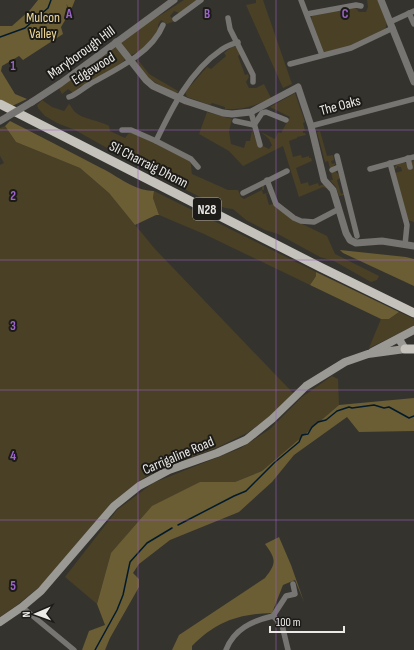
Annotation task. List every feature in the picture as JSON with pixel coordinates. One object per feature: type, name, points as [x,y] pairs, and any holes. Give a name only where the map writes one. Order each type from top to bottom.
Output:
[{"type":"highway","name":"Sli Charraig Dhonn","points":[[0,104],[320,267],[414,313]]},
{"type":"main road","name":"Carrigaline Road","points":[[0,622],[22,607],[41,591],[114,506],[130,492],[148,480],[169,470],[217,453],[246,440],[272,419],[306,386],[345,362],[368,354],[414,330]]},
{"type":"main road","points":[[399,339],[409,349]]},
{"type":"main road","name":"Carrigaline Road","points":[[368,354],[409,349]]},
{"type":"street","name":"Maryborough Hill","points":[[0,121],[61,84],[174,0]]},
{"type":"street","points":[[175,19],[201,0]]},
{"type":"street","points":[[301,0],[322,55]]},
{"type":"street","points":[[381,0],[414,82]]},
{"type":"street","points":[[307,14],[356,5],[361,6]]},
{"type":"street","points":[[290,64],[351,48],[412,12],[414,24]]},
{"type":"street","points":[[228,18],[230,29],[238,42],[253,75],[253,82]]},
{"type":"street","name":"Edgewood","points":[[69,96],[130,60],[148,46],[160,33],[163,25]]},
{"type":"street","points":[[116,42],[130,60]]},
{"type":"street","points":[[156,141],[178,98],[201,67],[223,48],[238,42]]},
{"type":"street","name":"Edgewood","points":[[130,60],[146,80],[153,86],[178,98],[223,113],[232,114],[251,112]]},
{"type":"street","name":"The Oaks","points":[[251,112],[298,87],[311,126],[414,99]]},
{"type":"street","points":[[251,112],[260,145]]},
{"type":"street","points":[[254,125],[262,113],[266,112],[286,120]]},
{"type":"street","points":[[235,121],[254,125]]},
{"type":"street","points":[[311,126],[324,180],[333,190],[347,236],[355,243],[379,241],[414,246]]},
{"type":"street","points":[[122,130],[131,130],[156,141],[191,159],[198,167]]},
{"type":"street","points":[[337,156],[357,236]]},
{"type":"street","points":[[370,169],[411,158],[410,167]]},
{"type":"street","points":[[390,164],[407,225],[405,245]]},
{"type":"street","points":[[332,170],[340,167]]},
{"type":"street","points":[[242,193],[287,171]]},
{"type":"street","points":[[267,180],[276,204],[294,218],[301,221],[314,222],[339,209]]},
{"type":"street","points":[[342,223],[353,220]]},
{"type":"street","points":[[226,650],[233,638],[246,626],[256,620],[273,616],[286,596],[295,594],[293,584]]},
{"type":"street","points":[[22,607],[74,650]]},
{"type":"street","points":[[273,616],[282,625],[288,650]]},
{"type":"shaded area","points":[[184,0],[198,0],[179,13],[174,11],[170,16],[175,21],[167,24],[161,20],[158,25],[159,30],[146,46],[138,52],[129,55],[120,43],[144,24]]},
{"type":"shaded area","points":[[256,0],[263,0],[292,84],[283,88],[246,5],[256,3]]},
{"type":"shaded area","points":[[367,0],[378,0],[387,23],[385,29],[347,47],[325,53],[323,52],[311,19],[312,15],[355,7],[359,12],[366,12],[368,7]]},
{"type":"shaded area","points":[[233,46],[238,47],[241,54],[238,56],[245,75],[248,74],[249,77],[246,82],[249,88],[256,88],[264,84],[271,98],[249,107],[225,109],[225,107],[212,103],[210,105],[187,97],[185,92],[207,67],[211,69],[226,56],[224,53]]},
{"type":"shaded area","points":[[117,48],[126,58],[123,62],[92,82],[81,86],[73,93],[68,89],[62,94],[59,88]]},
{"type":"shaded area","points":[[137,60],[149,74],[178,92],[176,93],[165,88],[152,80],[142,71]]},
{"type":"shaded area","points":[[295,93],[305,122],[303,123],[305,131],[303,131],[303,133],[306,135],[289,141],[293,157],[301,155],[302,158],[309,156],[312,161],[296,168],[301,184],[308,182],[309,186],[318,183],[319,186],[324,184],[328,189],[323,187],[299,197],[283,146],[243,166],[229,151],[199,134],[207,112],[232,119],[229,131],[231,144],[244,148],[246,141],[250,141],[252,130],[257,143],[269,149],[272,145],[269,139],[261,132],[275,139],[278,132],[281,133],[290,117],[270,107]]},
{"type":"shaded area","points":[[42,100],[52,107],[64,111],[69,104],[79,115],[109,126],[110,131],[125,138],[131,132],[189,160],[192,174],[228,190],[238,190],[241,197],[244,199],[262,190],[263,194],[268,193],[267,187],[269,193],[266,194],[269,205],[273,204],[292,219],[327,236],[335,254],[379,276],[377,280],[371,282],[334,261],[320,257],[278,234],[265,230],[246,220],[233,209],[225,208],[198,196],[151,172],[127,156],[116,153],[75,130],[57,123],[45,116],[38,108],[37,105]]},
{"type":"shaded area","points":[[5,126],[16,142],[80,168],[109,193],[155,249],[293,393],[268,418],[247,433],[216,448],[170,465],[145,477],[116,499],[52,574],[38,588],[0,617],[0,165],[4,163],[0,156],[0,128]]},
{"type":"shaded area","points":[[320,131],[327,156],[333,155],[334,160],[331,161],[332,164],[336,163],[332,172],[336,172],[339,175],[340,178],[337,180],[341,194],[344,193],[344,195],[339,196],[336,187],[330,180],[333,180],[328,161],[325,162],[317,132]]},
{"type":"shaded area","points":[[414,160],[414,222],[408,220],[395,173],[402,171],[401,167],[397,166],[397,168],[394,168],[397,164],[403,162],[412,166],[412,162]]},
{"type":"shaded area","points":[[154,191],[316,272],[316,276],[310,285],[204,234],[159,215],[153,198]]},
{"type":"shaded area","points":[[399,312],[414,319],[414,326],[369,348],[381,319],[389,319]]},
{"type":"shaded area","points":[[332,376],[338,379],[339,405],[262,471],[235,482],[200,482],[111,553],[97,604],[65,577],[117,510],[153,483],[241,448],[270,429],[302,397]]},
{"type":"green space","name":"Mulcon Valley","points":[[38,0],[75,0],[71,10],[66,4],[70,12],[61,27],[63,34],[23,60],[19,56],[2,66],[1,71],[15,94],[27,99],[12,106],[0,99],[0,26],[12,26],[30,10]]},
{"type":"green space","points":[[10,121],[133,186],[140,189],[154,191],[153,198],[159,215],[135,225],[109,193],[80,168],[16,142],[5,126]]},
{"type":"green space","points":[[340,250],[414,259],[414,286],[343,253]]},
{"type":"green space","points":[[316,272],[399,312],[389,319],[381,319],[310,285],[316,276]]},
{"type":"green space","points":[[414,398],[414,431],[359,432],[347,417],[294,455],[272,482],[239,512],[170,540],[139,564],[133,573],[139,579],[139,587],[110,638],[105,650],[82,650],[89,631],[105,625],[97,604],[111,553],[152,506],[200,482],[235,482],[262,471],[339,405]]},
{"type":"green space","points":[[279,537],[304,602],[295,580],[283,585],[272,613],[249,615],[228,621],[219,625],[201,638],[192,646],[192,650],[172,650],[179,635],[265,578],[272,568],[274,561],[265,544]]},
{"type":"waterway","points":[[0,37],[25,28],[48,8],[51,0]]},
{"type":"waterway","points":[[178,525],[246,491],[274,463],[299,442],[302,435],[308,434],[312,427],[318,422],[326,420],[337,411],[349,407],[352,408],[374,405],[384,408],[389,407],[409,418],[414,416]]},
{"type":"waterway","points":[[95,650],[117,610],[123,595],[130,562],[147,543],[172,528]]}]
